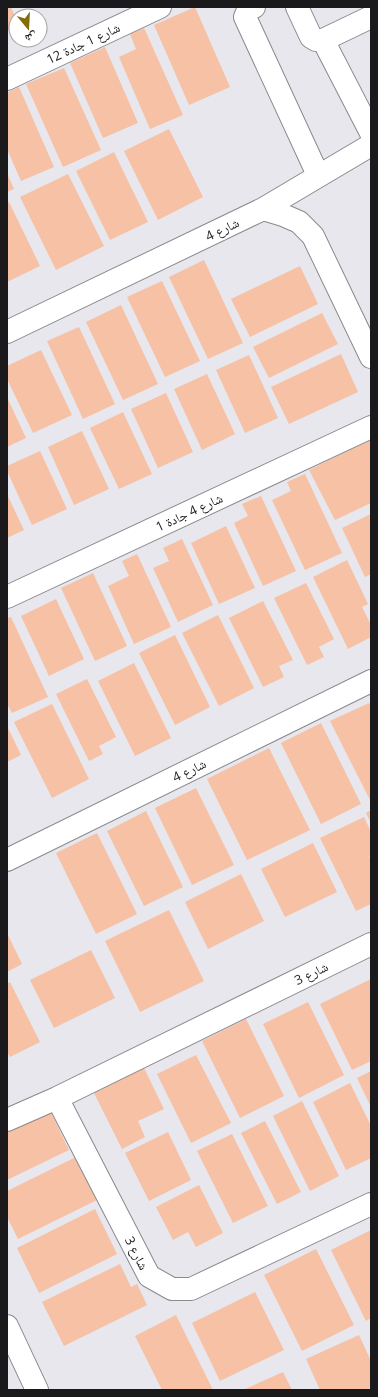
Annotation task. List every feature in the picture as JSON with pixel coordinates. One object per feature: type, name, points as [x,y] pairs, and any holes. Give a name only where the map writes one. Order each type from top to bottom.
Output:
[{"type":"street","name":"شارع 1 جادة 12","points":[[7,79],[160,7]]},
{"type":"street","points":[[254,7],[248,10],[245,17],[318,175]]},
{"type":"street","points":[[297,7],[311,37],[316,40],[323,40],[371,17]]},
{"type":"street","points":[[323,40],[371,133]]},
{"type":"street","name":"شارع 4","points":[[7,332],[263,209],[318,175],[371,145]]},
{"type":"street","points":[[263,209],[299,222],[313,236],[371,357]]},
{"type":"street","name":"شارع 4 جادة 1","points":[[7,597],[371,427]]},
{"type":"street","name":"شارع 4","points":[[7,860],[371,681]]},
{"type":"street","name":"شارع 3","points":[[7,1120],[57,1098],[371,944]]},
{"type":"street","name":"شارع 3","points":[[57,1098],[149,1276],[172,1288],[191,1289],[371,1204]]},
{"type":"street","points":[[7,1326],[37,1390]]},
{"type":"building","points":[[7,7],[11,7],[8,8],[7,31]]},
{"type":"building","points":[[195,7],[230,87],[189,105],[154,25]]},
{"type":"building","points":[[144,28],[183,115],[150,129],[119,57],[136,49],[130,34]]},
{"type":"building","points":[[105,47],[138,123],[103,138],[70,63]]},
{"type":"building","points":[[64,68],[101,150],[63,167],[26,84]]},
{"type":"building","points":[[19,87],[54,167],[21,181],[7,149],[7,93]]},
{"type":"building","points":[[169,129],[203,197],[158,220],[124,151]]},
{"type":"building","points":[[114,152],[148,222],[110,240],[76,171]]},
{"type":"building","points":[[7,173],[14,189],[7,192]]},
{"type":"building","points":[[68,174],[104,246],[56,270],[20,197]]},
{"type":"building","points":[[9,202],[40,266],[7,282],[7,203]]},
{"type":"building","points":[[204,260],[243,343],[208,359],[169,277]]},
{"type":"building","points":[[300,266],[318,304],[250,337],[231,299]]},
{"type":"building","points":[[162,281],[200,361],[165,377],[127,297]]},
{"type":"building","points":[[121,305],[158,384],[123,400],[86,322]]},
{"type":"building","points":[[322,313],[338,344],[269,378],[253,347]]},
{"type":"building","points":[[79,327],[115,404],[83,419],[47,341]]},
{"type":"building","points":[[41,350],[72,415],[33,433],[7,379],[7,366]]},
{"type":"building","points":[[341,354],[358,392],[289,424],[271,387]]},
{"type":"building","points":[[249,355],[278,418],[245,433],[216,370]]},
{"type":"building","points":[[207,374],[235,434],[202,450],[174,389]]},
{"type":"building","points":[[166,393],[193,452],[158,468],[131,409]]},
{"type":"building","points":[[7,397],[26,438],[7,447]]},
{"type":"building","points":[[123,412],[152,474],[119,489],[90,428]]},
{"type":"building","points":[[82,431],[109,489],[74,505],[48,447]]},
{"type":"building","points":[[371,439],[371,503],[335,520],[309,470]]},
{"type":"building","points":[[40,451],[67,509],[32,525],[7,471],[7,466]]},
{"type":"building","points":[[305,474],[342,553],[305,570],[272,500],[291,491],[287,482]]},
{"type":"building","points":[[7,494],[24,530],[7,538]]},
{"type":"building","points":[[261,496],[296,571],[263,586],[234,523],[248,516],[242,504]]},
{"type":"building","points":[[371,514],[371,574],[365,577],[342,528]]},
{"type":"building","points":[[226,526],[255,588],[219,604],[191,543]]},
{"type":"building","points":[[182,539],[213,605],[178,622],[153,568],[169,561],[163,548]]},
{"type":"building","points":[[137,554],[171,627],[134,644],[108,586],[129,576],[122,561]]},
{"type":"building","points":[[347,560],[368,604],[362,607],[371,625],[371,637],[348,649],[313,577]]},
{"type":"building","points":[[93,573],[127,646],[95,661],[61,588]]},
{"type":"building","points":[[306,583],[334,639],[319,647],[324,657],[307,665],[274,598]]},
{"type":"building","points":[[56,599],[84,659],[49,676],[21,616]]},
{"type":"building","points":[[263,601],[293,660],[279,666],[284,677],[263,687],[229,618]]},
{"type":"building","points":[[218,615],[254,688],[219,706],[182,633]]},
{"type":"building","points":[[11,617],[48,697],[12,713],[7,704],[7,618]]},
{"type":"building","points":[[175,635],[210,707],[175,725],[139,653]]},
{"type":"building","points":[[134,663],[171,738],[135,756],[98,681]]},
{"type":"building","points":[[87,679],[116,737],[99,746],[103,754],[89,761],[56,694]]},
{"type":"building","points":[[369,703],[371,707],[371,800],[330,721]]},
{"type":"building","points":[[52,704],[89,779],[52,798],[14,722]]},
{"type":"building","points":[[321,723],[361,804],[321,824],[281,743]]},
{"type":"building","points":[[7,726],[21,755],[7,762]]},
{"type":"building","points":[[269,748],[310,830],[247,860],[207,779]]},
{"type":"building","points":[[196,788],[234,865],[192,885],[155,808]]},
{"type":"building","points":[[371,810],[371,823],[366,813]]},
{"type":"building","points":[[146,811],[183,887],[144,906],[107,831]]},
{"type":"building","points":[[364,817],[371,832],[371,855],[369,856],[371,860],[371,904],[356,911],[320,838]]},
{"type":"building","points":[[97,833],[137,914],[96,934],[56,853]]},
{"type":"building","points":[[313,843],[337,892],[285,917],[261,869]]},
{"type":"building","points":[[241,874],[264,921],[208,949],[185,902]]},
{"type":"building","points":[[169,910],[204,981],[140,1012],[105,941]]},
{"type":"building","points":[[7,933],[22,964],[7,972]]},
{"type":"building","points":[[91,950],[115,998],[54,1028],[30,980]]},
{"type":"building","points":[[371,979],[371,1061],[352,1070],[320,1004]]},
{"type":"building","points":[[10,982],[40,1042],[10,1057],[7,1052],[7,984]]},
{"type":"building","points":[[308,1002],[344,1075],[299,1098],[263,1024]]},
{"type":"building","points":[[246,1019],[284,1096],[240,1118],[202,1041]]},
{"type":"building","points":[[196,1055],[231,1123],[191,1143],[157,1074]]},
{"type":"building","points":[[143,1066],[164,1109],[138,1121],[145,1137],[122,1149],[93,1091]]},
{"type":"building","points":[[371,1071],[371,1107],[357,1078]]},
{"type":"building","points":[[350,1083],[371,1126],[371,1158],[346,1170],[313,1102]]},
{"type":"building","points":[[302,1101],[339,1176],[310,1191],[273,1116]]},
{"type":"building","points":[[50,1111],[69,1150],[7,1180],[7,1132]]},
{"type":"building","points":[[265,1121],[301,1192],[277,1204],[241,1133]]},
{"type":"building","points":[[168,1132],[191,1180],[149,1201],[125,1153]]},
{"type":"building","points":[[232,1134],[268,1206],[233,1223],[197,1151]]},
{"type":"building","points":[[76,1157],[97,1200],[18,1239],[7,1217],[7,1191]]},
{"type":"building","points":[[199,1185],[223,1233],[196,1247],[188,1232],[173,1240],[156,1207]]},
{"type":"building","points":[[95,1209],[117,1254],[39,1293],[17,1248]]},
{"type":"building","points":[[371,1230],[371,1318],[366,1321],[331,1250]]},
{"type":"building","points":[[316,1249],[354,1325],[302,1351],[264,1275]]},
{"type":"building","points":[[120,1264],[131,1287],[137,1284],[147,1305],[64,1346],[42,1302]]},
{"type":"building","points":[[255,1292],[284,1350],[220,1381],[192,1323]]},
{"type":"building","points":[[176,1315],[213,1390],[162,1390],[135,1336]]},
{"type":"building","points":[[359,1335],[371,1361],[371,1390],[320,1390],[306,1359]]},
{"type":"building","points":[[283,1372],[292,1390],[243,1390]]}]
